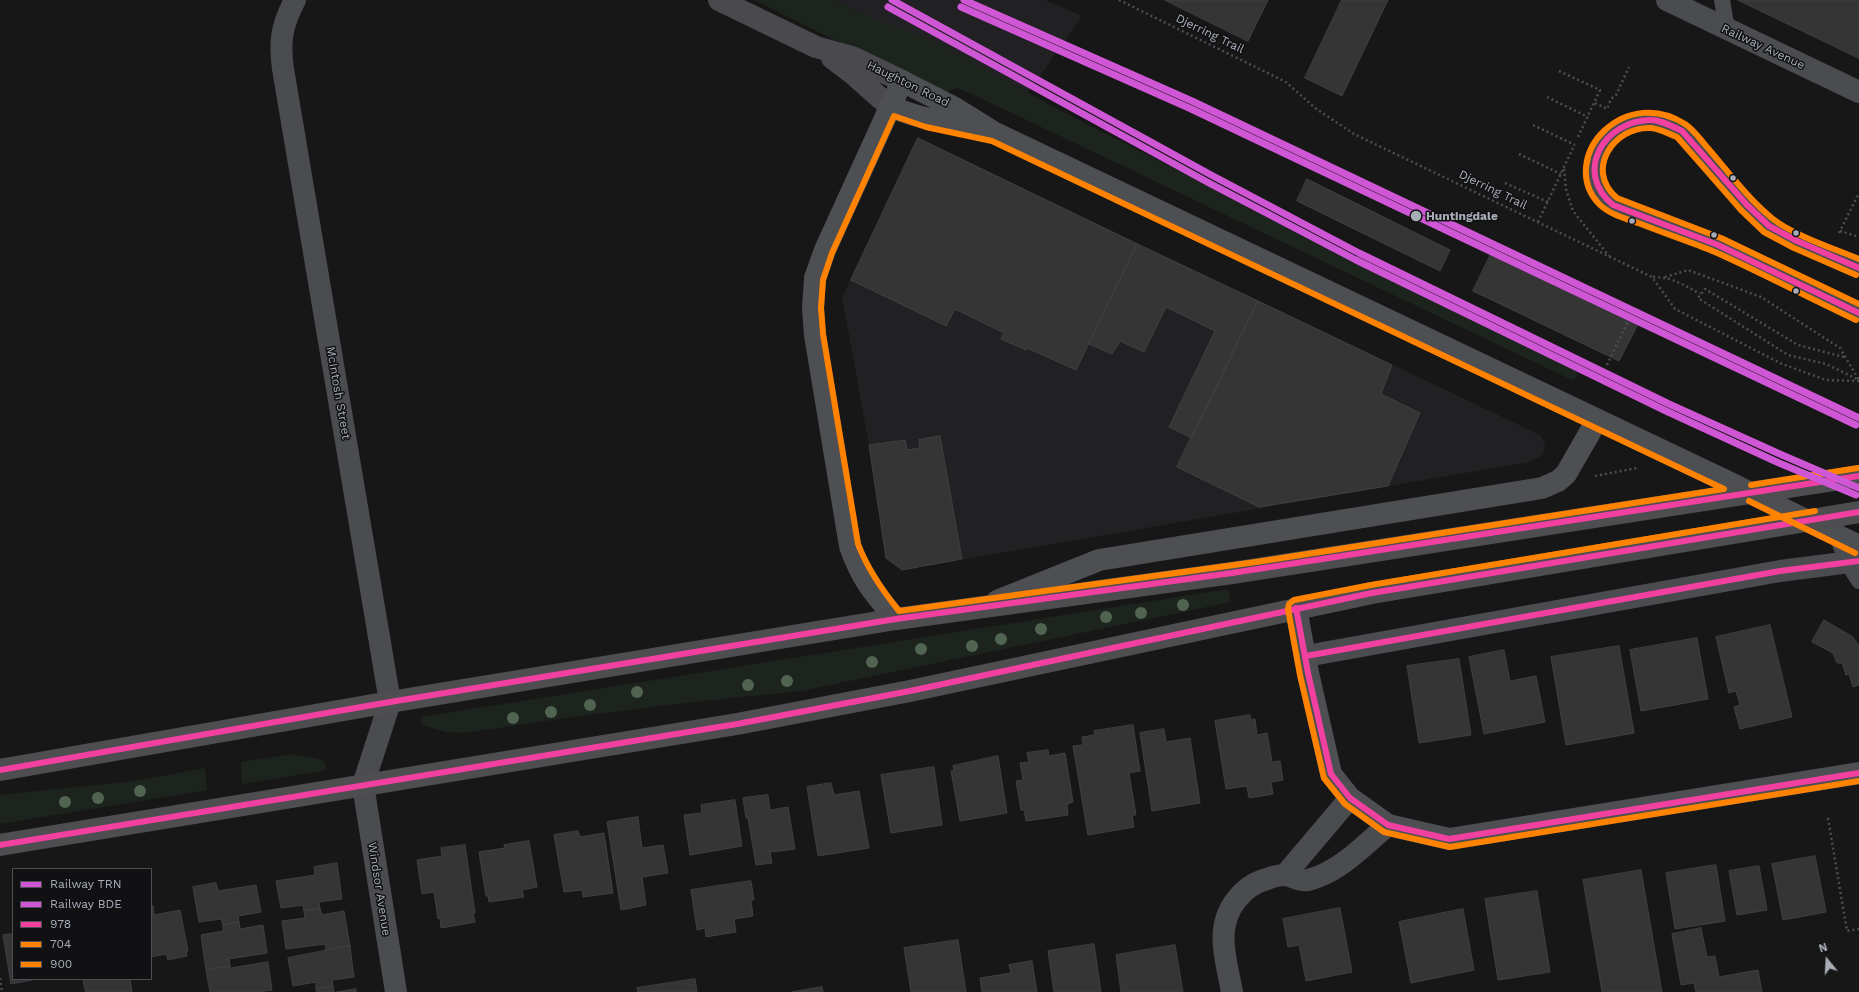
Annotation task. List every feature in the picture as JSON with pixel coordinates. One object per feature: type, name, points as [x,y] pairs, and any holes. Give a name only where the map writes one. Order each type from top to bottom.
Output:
[{"type":"highway","points":[[0,770],[390,702],[896,619],[979,609],[1232,573],[1859,476]]},
{"type":"highway","points":[[0,845],[745,723],[910,691],[1372,593],[1859,512]]},
{"type":"main road","points":[[896,619],[870,588],[858,569],[850,546],[815,335],[813,308],[815,278],[825,250],[902,81]]},
{"type":"main road","name":"Haughton Road","points":[[902,81],[955,108],[995,133],[1598,420],[1837,536],[1855,556]]},
{"type":"main road","name":"Haughton Road","points":[[890,106],[922,117],[995,133]]},
{"type":"main road","points":[[979,609],[1099,560],[1542,488],[1558,481],[1566,474],[1598,420]]},
{"type":"main road","points":[[1296,608],[1308,673],[1331,774],[1350,798],[1388,825],[1449,839],[1859,773]]},
{"type":"street","name":"McIntosh Street","points":[[295,0],[284,25],[281,38],[283,69],[390,702],[363,785]]},
{"type":"street","name":"Haughton Road","points":[[719,0],[816,47],[854,74],[890,106]]},
{"type":"street","name":"Railway Avenue","points":[[1667,0],[1859,92]]},
{"type":"street","name":"Haughton Road","points":[[816,47],[852,57],[902,81]]},
{"type":"street","points":[[1306,656],[1780,571],[1855,556]]},
{"type":"street","name":"Windsor Avenue","points":[[363,785],[396,992]]},
{"type":"street","points":[[1285,875],[1350,798]]},
{"type":"street","points":[[1232,992],[1223,937],[1224,925],[1232,906],[1249,887],[1266,879],[1285,875],[1307,881],[1325,874],[1343,863],[1388,825]]},
{"type":"lane","points":[[1722,0],[1727,30]]},
{"type":"lane","points":[[1859,268],[1797,241],[1769,226],[1747,204],[1682,131],[1669,124],[1650,120],[1636,121],[1621,126],[1612,133],[1598,153],[1594,163],[1594,177],[1598,189],[1604,198],[1614,205],[1718,245],[1859,313]]},
{"type":"lane","points":[[1855,556],[1859,581]]},
{"type":"path","name":"Djerring Trail","points":[[1119,0],[1286,82],[1315,108],[1354,134],[1652,278],[1675,309],[1782,364],[1826,380],[1859,380]]},
{"type":"path","points":[[1594,103],[1607,109],[1611,99],[1616,95],[1629,67]]},
{"type":"path","points":[[1538,222],[1600,90],[1559,71]]},
{"type":"path","points":[[1546,97],[1588,117]]},
{"type":"path","points":[[1533,125],[1575,145]]},
{"type":"path","points":[[1519,154],[1561,174]]},
{"type":"path","points":[[1564,169],[1566,189],[1573,212],[1610,257]]},
{"type":"path","points":[[1505,183],[1548,202]]},
{"type":"path","points":[[1840,231],[1859,237]]},
{"type":"path","points":[[1652,278],[1665,277],[1688,270],[1762,297],[1840,348],[1859,380]]},
{"type":"path","points":[[1665,277],[1680,282],[1700,294]]},
{"type":"path","points":[[1844,357],[1798,345],[1705,288],[1698,298],[1788,355],[1826,364],[1859,380]]},
{"type":"path","points":[[1607,365],[1630,317]]},
{"type":"path","points":[[1828,818],[1846,931],[1859,929]]},
{"type":"path","points":[[0,978],[2,992]]},
{"type":"shaded area","points":[[754,0],[835,0],[860,13],[931,40],[1067,114],[1478,323],[1576,368],[1577,378],[1572,380],[974,95],[957,88],[945,93],[936,90]]},
{"type":"shaded area","points":[[835,0],[1045,0],[1082,16],[1016,110],[860,13]]},
{"type":"shaded area","points":[[918,138],[1540,435],[1545,444],[1543,455],[1529,462],[902,570],[886,558],[869,445],[842,297]]},
{"type":"shaded area","points":[[1228,589],[1231,602],[801,691],[684,703],[572,717],[465,733],[445,732],[422,725],[421,717]]},
{"type":"shaded area","points":[[292,754],[319,759],[325,763],[327,770],[242,784],[241,762]]},
{"type":"shaded area","points":[[205,768],[207,790],[0,824],[0,795],[135,781]]},
{"type":"building","points":[[1165,0],[1268,0],[1248,41]]},
{"type":"building","points":[[1342,0],[1388,0],[1342,96],[1305,78]]},
{"type":"building","points":[[1738,0],[1859,0],[1859,58]]},
{"type":"building","points":[[918,138],[1137,244],[1076,370],[1027,348],[1026,350],[1001,339],[1004,333],[955,309],[946,326],[851,280]]},
{"type":"building","points":[[1307,179],[1450,250],[1440,271],[1297,201]]},
{"type":"building","points":[[1137,244],[1258,301],[1192,438],[1169,427],[1215,331],[1166,307],[1144,352],[1120,341],[1112,354],[1089,344]]},
{"type":"building","points":[[1491,254],[1638,324],[1619,361],[1473,291]]},
{"type":"building","points":[[1258,301],[1392,365],[1381,394],[1420,413],[1388,486],[1259,507],[1177,467]]},
{"type":"building","points":[[940,436],[962,559],[902,570],[886,558],[869,445],[905,440],[907,450],[920,448],[919,440]]},
{"type":"building","points":[[1824,620],[1853,637],[1859,646],[1859,685],[1853,687],[1849,674],[1846,675],[1842,663],[1837,663],[1833,653],[1812,642]]},
{"type":"building","points":[[1770,625],[1792,717],[1740,729],[1734,707],[1740,705],[1736,691],[1729,693],[1716,637]]},
{"type":"building","points":[[1697,638],[1708,699],[1641,711],[1630,650]]},
{"type":"building","points":[[1619,646],[1634,733],[1566,745],[1551,657]]},
{"type":"building","points":[[1504,650],[1510,681],[1536,676],[1545,722],[1484,734],[1469,657]]},
{"type":"building","points":[[1459,659],[1471,735],[1419,743],[1407,666]]},
{"type":"building","points":[[1250,715],[1251,720],[1255,719],[1257,735],[1267,733],[1272,762],[1280,761],[1283,780],[1271,782],[1273,794],[1249,798],[1247,786],[1226,789],[1215,721]]},
{"type":"building","points":[[1133,725],[1140,771],[1129,773],[1136,815],[1132,815],[1134,827],[1088,835],[1073,746],[1083,745],[1082,737],[1095,735],[1094,731]]},
{"type":"building","points":[[1164,729],[1166,742],[1190,738],[1200,803],[1152,811],[1140,733]]},
{"type":"building","points":[[1048,750],[1049,756],[1065,753],[1073,802],[1067,804],[1068,815],[1026,821],[1024,810],[1021,810],[1016,781],[1023,780],[1020,763],[1029,762],[1027,753]]},
{"type":"building","points":[[998,756],[1007,813],[960,821],[951,771],[954,770],[953,766]]},
{"type":"building","points":[[934,767],[942,825],[891,833],[881,775]]},
{"type":"building","points":[[831,783],[834,795],[859,791],[869,848],[818,856],[807,787]]},
{"type":"building","points":[[768,795],[770,810],[788,807],[795,849],[770,852],[772,863],[756,865],[743,798]]},
{"type":"building","points":[[735,800],[742,846],[690,855],[684,815],[702,813],[701,805]]},
{"type":"building","points":[[638,817],[642,848],[663,845],[668,873],[642,877],[646,905],[621,910],[607,822]]},
{"type":"building","points":[[578,831],[580,837],[604,833],[613,893],[583,897],[582,890],[564,892],[554,835]]},
{"type":"building","points":[[529,841],[537,887],[522,890],[524,897],[489,902],[488,896],[486,896],[479,852],[505,848],[504,845]]},
{"type":"building","points":[[465,845],[475,922],[441,928],[440,918],[438,919],[434,892],[422,894],[417,860],[442,856],[441,848]]},
{"type":"building","points":[[1815,856],[1826,912],[1783,920],[1772,864]]},
{"type":"building","points":[[337,863],[342,899],[319,902],[320,909],[304,911],[303,905],[281,908],[276,881],[315,875],[314,867]]},
{"type":"building","points":[[1716,865],[1725,921],[1675,929],[1666,873]]},
{"type":"building","points":[[1759,866],[1767,910],[1737,915],[1729,871]]},
{"type":"building","points":[[1641,870],[1662,992],[1602,992],[1583,880]]},
{"type":"building","points":[[751,881],[754,900],[751,900],[753,916],[734,919],[736,932],[706,937],[705,928],[697,930],[691,890]]},
{"type":"building","points":[[216,883],[218,891],[256,885],[261,912],[238,916],[239,922],[223,925],[221,919],[199,922],[193,887]]},
{"type":"building","points":[[1537,891],[1550,972],[1498,980],[1485,899]]},
{"type":"building","points":[[152,906],[154,915],[180,910],[188,951],[186,951],[187,956],[168,960],[166,954],[152,957]]},
{"type":"building","points":[[1340,908],[1352,972],[1306,981],[1299,945],[1288,947],[1283,919]]},
{"type":"building","points":[[320,909],[322,915],[344,911],[350,946],[326,950],[325,944],[286,949],[282,921],[305,918],[304,911]]},
{"type":"building","points":[[1463,909],[1474,970],[1411,983],[1399,922]]},
{"type":"building","points":[[239,922],[240,929],[263,925],[267,953],[229,959],[230,966],[206,970],[201,935],[223,931],[223,925]]},
{"type":"building","points":[[1701,928],[1707,957],[1715,956],[1719,977],[1758,970],[1762,992],[1696,992],[1694,983],[1681,985],[1672,934]]},
{"type":"building","points":[[12,934],[12,980],[32,980],[11,984],[3,935]]},
{"type":"building","points":[[958,940],[966,992],[911,992],[904,948]]},
{"type":"building","points":[[1094,944],[1101,992],[1054,992],[1048,951]]},
{"type":"building","points":[[1175,945],[1183,992],[1121,992],[1116,955]]},
{"type":"building","points":[[350,946],[354,977],[332,980],[333,986],[316,989],[316,982],[293,986],[288,958]]},
{"type":"building","points":[[1032,961],[1037,992],[982,992],[980,978],[1011,973],[1009,965]]},
{"type":"building","points":[[268,962],[272,990],[258,992],[210,992],[206,970]]},
{"type":"building","points":[[695,979],[697,992],[638,992],[637,988]]},
{"type":"building","points":[[83,980],[130,980],[132,992],[86,992]]},
{"type":"building","points":[[333,986],[334,992],[317,992],[316,989]]},
{"type":"building","points":[[822,987],[823,992],[792,992]]},
{"type":"building","points":[[356,989],[356,992],[337,992]]},
{"type":"rail line","name":"TRN","points":[[892,0],[1213,176],[1359,253],[1669,404],[1859,488]]},
{"type":"rail line","name":"TRN","points":[[964,0],[1192,101],[1859,418]]},
{"type":"rail line","name":"BDE","points":[[888,7],[1209,183],[1356,260],[1666,411],[1779,463],[1856,495]]},
{"type":"rail line","name":"BDE","points":[[961,7],[1189,108],[1856,425]]},
{"type":"transit line","name":"704","points":[[1856,320],[1715,252],[1619,216],[1603,208],[1592,195],[1588,186],[1586,176],[1588,157],[1592,147],[1604,131],[1623,118],[1643,113],[1665,115],[1685,124],[1694,131],[1746,193],[1781,225],[1803,236],[1859,259]]},
{"type":"transit line","name":"704","points":[[894,116],[926,127],[992,141],[1724,489],[1256,562],[899,611],[876,579],[858,544],[823,334],[821,308],[823,280],[832,253],[894,116]]},
{"type":"transit line","name":"978","points":[[1859,268],[1797,241],[1769,226],[1747,205],[1682,131],[1670,125],[1654,120],[1634,123],[1619,129],[1599,150],[1595,164],[1595,178],[1601,192],[1613,205],[1718,245],[1859,313]]},
{"type":"transit line","name":"900","points":[[1856,275],[1794,248],[1764,232],[1741,210],[1677,137],[1661,130],[1651,128],[1638,129],[1625,134],[1615,142],[1608,152],[1604,163],[1603,175],[1607,187],[1617,198],[1721,238],[1859,304]]},
{"type":"transit line","name":"704","points":[[1751,485],[1858,468]]},
{"type":"transit line","name":"978","points":[[0,770],[390,702],[896,619],[1232,573],[1859,476]]},
{"type":"transit line","name":"704","points":[[1749,501],[1855,553]]},
{"type":"transit line","name":"704","points":[[1815,511],[1371,585],[1294,600],[1289,604],[1288,609],[1300,675],[1324,778],[1345,804],[1384,832],[1450,847],[1859,781]]},
{"type":"transit line","name":"978","points":[[0,845],[737,724],[910,691],[1372,593],[1859,512]]},
{"type":"transit line","name":"978","points":[[1306,656],[1780,571],[1859,561]]},
{"type":"transit line","name":"978","points":[[1296,608],[1308,673],[1331,774],[1350,798],[1388,825],[1449,839],[1859,773]]},
{"type":"place","name":"Huntingdale","points":[[1416,216]]}]
